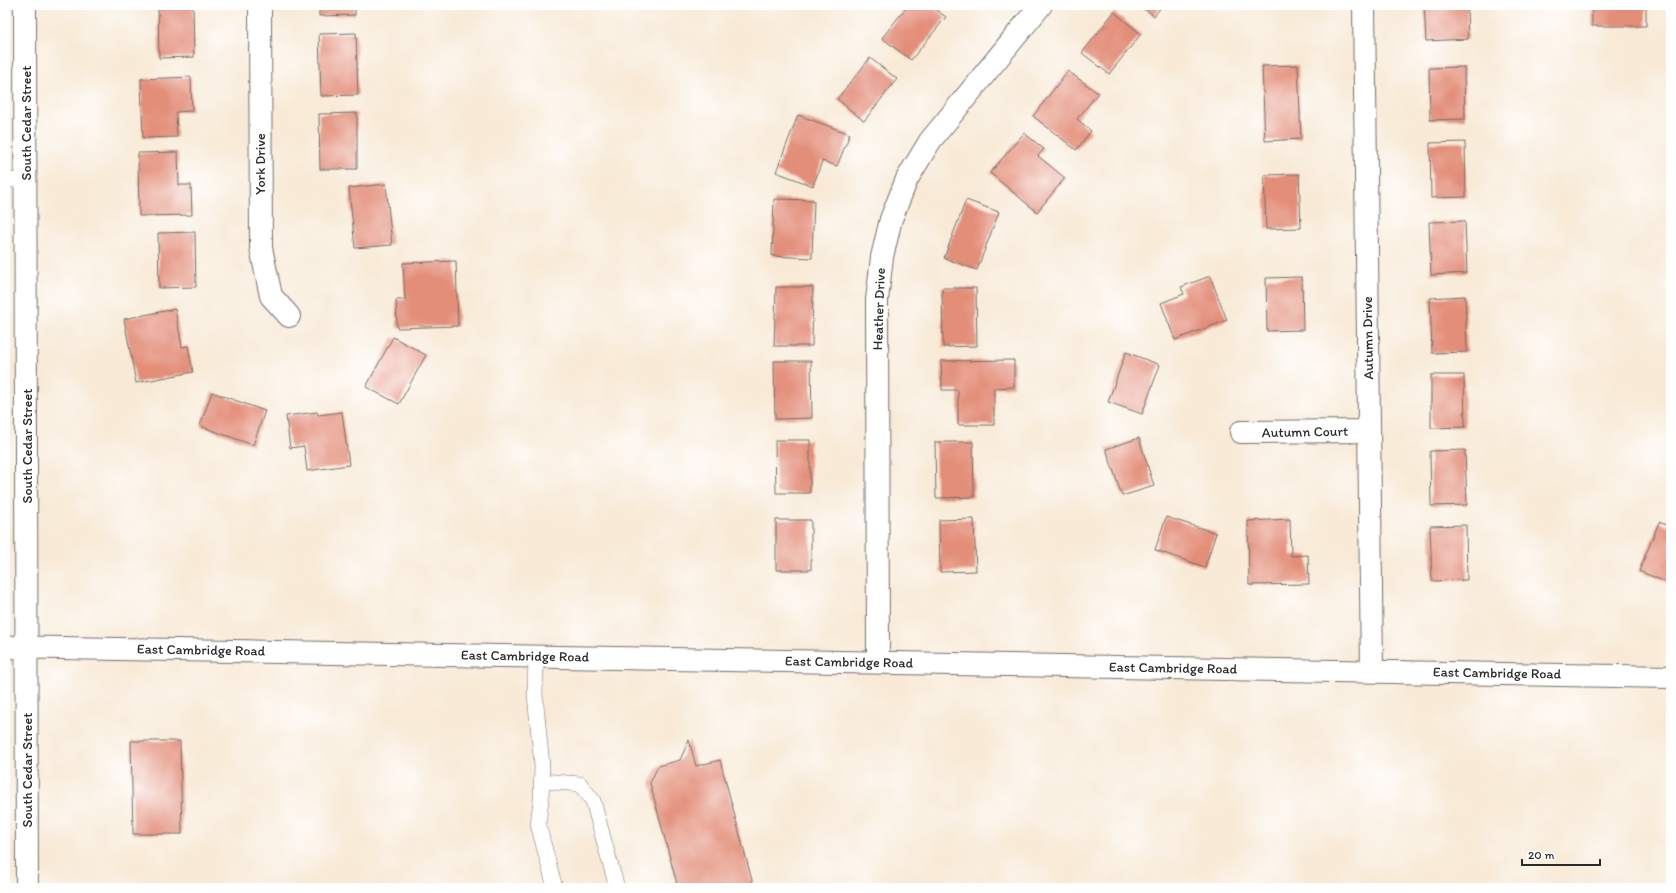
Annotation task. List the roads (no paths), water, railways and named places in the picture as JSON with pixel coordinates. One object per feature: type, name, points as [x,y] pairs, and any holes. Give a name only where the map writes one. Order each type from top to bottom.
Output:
[{"type":"street","name":"South Cedar Street","points":[[25,5],[15,180],[28,647],[27,888]]},
{"type":"street","name":"York Drive","points":[[260,5],[261,248],[271,296],[289,316]]},
{"type":"street","name":"Heather Drive","points":[[878,662],[877,300],[882,257],[891,219],[907,178],[930,141],[1041,5]]},
{"type":"street","name":"Autumn Drive","points":[[1364,5],[1372,671]]},
{"type":"street","name":"Autumn Court","points":[[1241,432],[1369,431]]},
{"type":"street","name":"East Cambridge Road","points":[[5,647],[1671,676]]},
{"type":"lane","points":[[536,656],[535,695],[542,766],[538,824],[555,888]]},
{"type":"lane","points":[[541,781],[580,784],[593,801],[617,888]]}]
